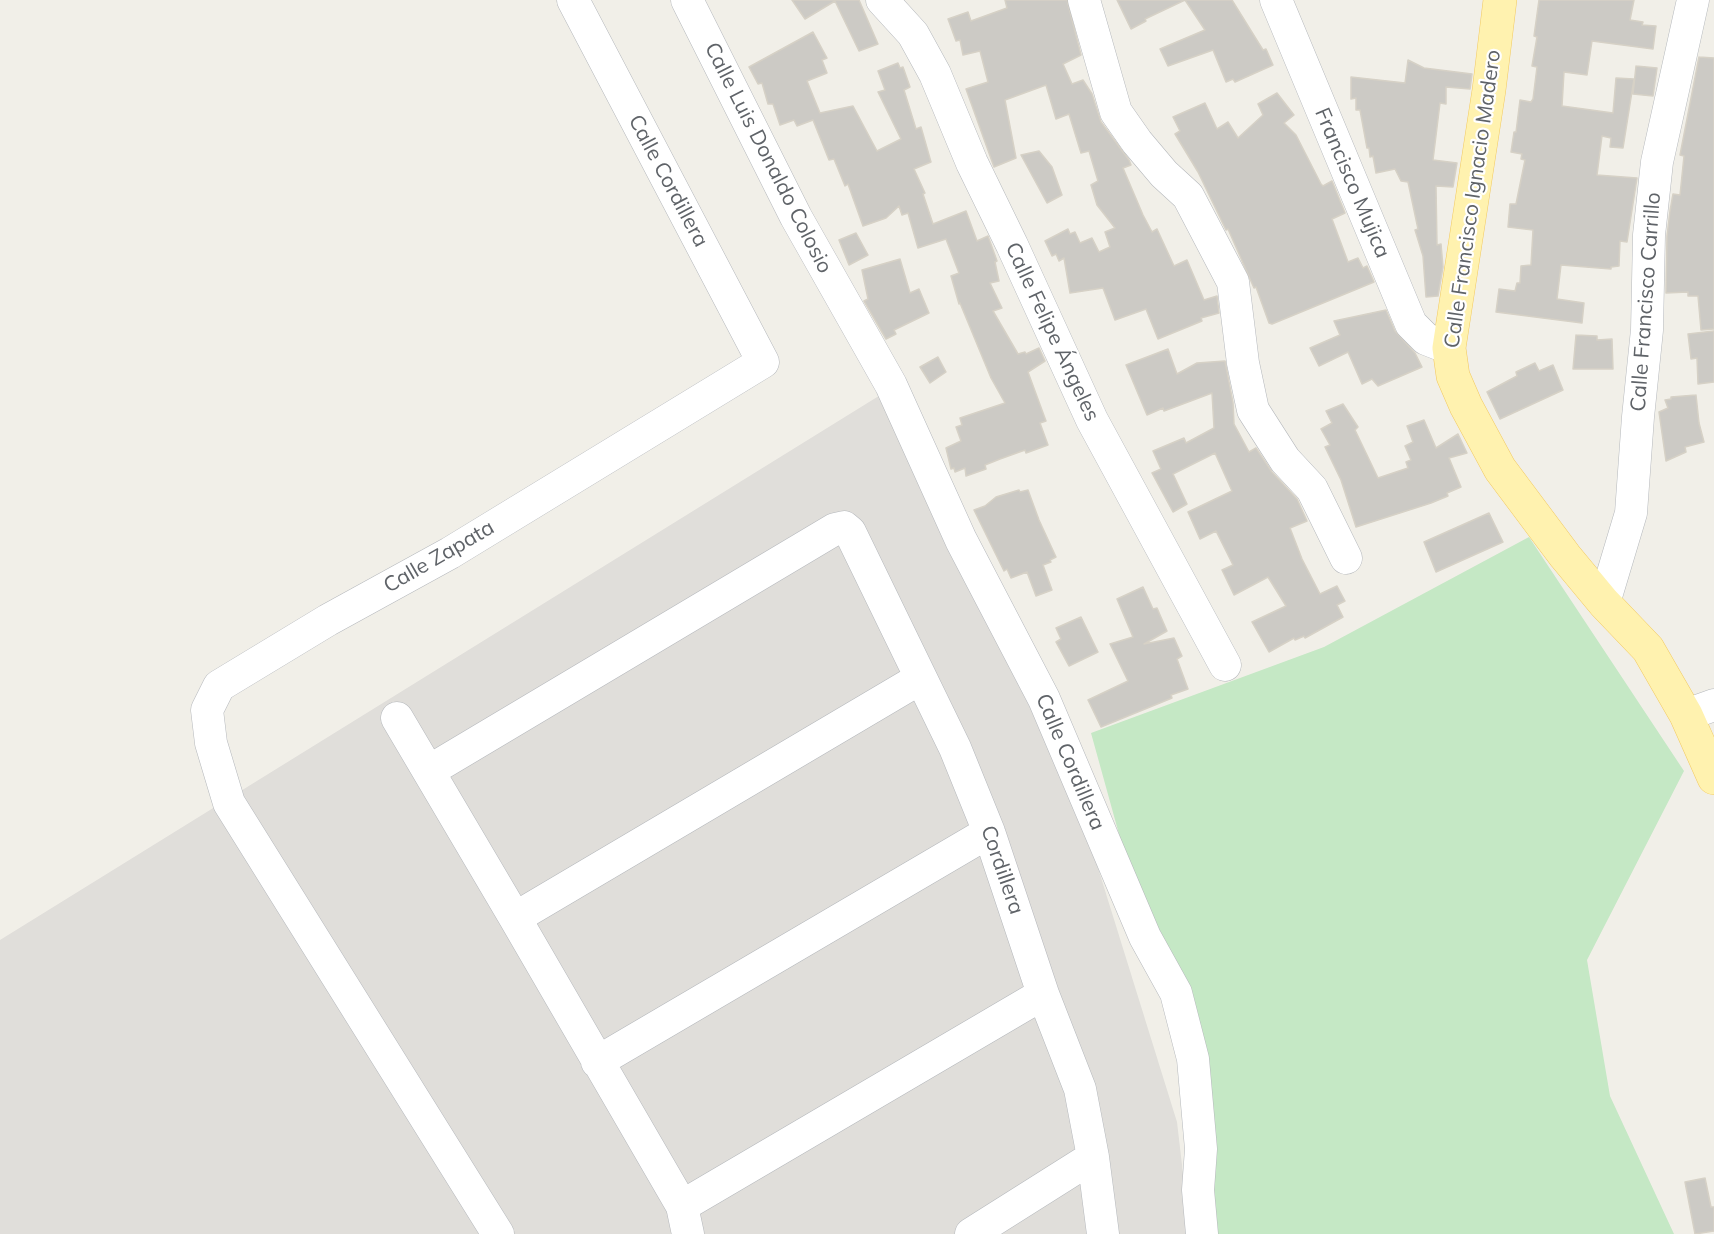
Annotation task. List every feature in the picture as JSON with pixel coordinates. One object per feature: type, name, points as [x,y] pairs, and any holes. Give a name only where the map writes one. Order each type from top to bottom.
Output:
[{"type":"main road","name":"Calle Francisco Ignacio Madero","points":[[1500,0],[1489,90],[1449,348],[1453,376],[1466,406],[1500,469],[1564,556],[1700,710],[1714,778]]},
{"type":"street","name":"Calle Cordillera","points":[[573,0],[762,363]]},
{"type":"street","name":"Calle Luis Donaldo Colosio","points":[[687,0],[796,217],[850,316]]},
{"type":"street","name":"Calle Felipe Ángeles","points":[[882,0],[913,34],[935,74],[972,163],[1092,420],[1225,665]]},
{"type":"street","points":[[1084,0],[1116,111],[1137,142],[1164,174],[1188,196],[1233,282],[1243,363],[1253,410],[1285,460],[1312,489],[1346,558]]},
{"type":"street","name":"Francisco Mujica","points":[[1276,0],[1411,324],[1426,339],[1449,348]]},
{"type":"street","name":"Calle Francisco Carrillo","points":[[1604,603],[1631,513],[1647,330],[1649,235],[1657,162],[1693,0]]},
{"type":"street","name":"Calle Cordillera","points":[[850,316],[891,385],[961,540],[1044,699],[1145,937],[1176,993],[1193,1059],[1201,1149],[1198,1190],[1202,1234]]},
{"type":"street","name":"Calle Zapata","points":[[498,1234],[229,803],[212,743],[207,711],[219,686],[328,620],[450,553],[762,363]]},
{"type":"street","name":"Cordillera","points":[[429,771],[835,529],[844,527],[850,532],[955,748],[989,832],[1043,994],[1080,1089],[1093,1157],[1103,1234]]},
{"type":"street","points":[[516,918],[921,678]]},
{"type":"street","points":[[397,718],[516,918],[685,1220],[1043,994]]},
{"type":"street","points":[[597,1062],[989,832]]},
{"type":"street","points":[[971,1234],[1093,1157]]},
{"type":"shaded area","points":[[882,394],[1061,749],[1177,1122],[1190,1234],[0,1234],[0,940]]},
{"type":"green space","points":[[1529,537],[1684,771],[1587,960],[1610,1096],[1674,1234],[1217,1234],[1202,1134],[1091,733],[1324,647]]},
{"type":"building","points":[[792,0],[859,0],[878,44],[859,51],[835,1],[805,19]]},
{"type":"building","points":[[1005,0],[1067,0],[1081,55],[1063,64],[1072,84],[1083,80],[1092,94],[1101,122],[1129,160],[1131,165],[1123,168],[1152,232],[1157,229],[1174,266],[1187,260],[1204,300],[1217,296],[1219,313],[1201,318],[1202,321],[1158,339],[1146,309],[1115,320],[1103,288],[1070,293],[1064,258],[1059,261],[1056,254],[1052,256],[1045,241],[1068,229],[1070,234],[1075,232],[1080,243],[1092,238],[1099,252],[1110,247],[1105,232],[1115,228],[1097,205],[1091,185],[1098,181],[1089,151],[1081,153],[1069,114],[1056,119],[1046,85],[1005,100],[1016,158],[994,167],[966,89],[988,82],[980,51],[963,55],[960,40],[956,41],[948,19],[968,12],[971,21],[1007,8]]},
{"type":"building","points":[[1117,0],[1185,0],[1145,19],[1146,21],[1131,29]]},
{"type":"building","points":[[1185,0],[1232,0],[1263,50],[1266,49],[1273,65],[1235,82],[1233,79],[1226,82],[1213,50],[1168,66],[1160,49],[1205,30]]},
{"type":"building","points":[[1539,0],[1634,0],[1630,20],[1643,22],[1642,25],[1656,26],[1653,49],[1592,41],[1587,75],[1564,72],[1562,106],[1613,113],[1616,78],[1634,79],[1623,148],[1610,147],[1611,138],[1602,136],[1597,175],[1637,178],[1627,242],[1620,241],[1619,266],[1611,267],[1611,269],[1561,265],[1557,299],[1584,303],[1582,323],[1496,312],[1499,289],[1515,291],[1517,283],[1520,283],[1521,266],[1531,265],[1533,230],[1508,227],[1510,204],[1516,204],[1525,160],[1521,159],[1522,154],[1511,152],[1520,100],[1531,102],[1533,99],[1537,67],[1532,66],[1537,37],[1534,36]]},
{"type":"building","points":[[813,32],[827,58],[822,60],[827,73],[807,81],[820,113],[853,106],[877,151],[901,139],[878,92],[885,90],[878,71],[898,63],[900,68],[903,67],[910,87],[904,90],[916,129],[921,127],[931,162],[914,169],[925,193],[923,194],[933,224],[966,211],[977,241],[988,236],[997,261],[995,262],[999,281],[990,283],[1002,308],[993,311],[1018,354],[1025,352],[1026,354],[1039,348],[1045,361],[1028,372],[1046,421],[1040,423],[1048,445],[1000,459],[985,465],[986,469],[966,476],[965,468],[955,472],[954,468],[951,469],[946,448],[961,441],[956,427],[962,425],[960,418],[1005,403],[991,378],[959,304],[951,276],[959,273],[946,239],[918,248],[908,213],[902,215],[899,206],[886,218],[863,226],[848,184],[845,186],[834,159],[829,160],[813,120],[797,126],[794,120],[780,125],[773,104],[768,104],[762,83],[758,84],[749,67]]},
{"type":"building","points":[[1699,57],[1714,58],[1714,329],[1701,330],[1698,296],[1688,296],[1688,292],[1666,293],[1670,211],[1673,194],[1680,195],[1684,156],[1680,155]]},
{"type":"building","points":[[1408,60],[1424,68],[1472,74],[1470,89],[1446,87],[1446,104],[1440,103],[1433,160],[1457,163],[1453,187],[1436,186],[1437,245],[1441,244],[1443,267],[1438,296],[1426,297],[1423,256],[1415,230],[1418,229],[1408,182],[1401,181],[1395,169],[1376,173],[1373,156],[1370,157],[1369,148],[1367,148],[1360,110],[1356,110],[1356,98],[1351,99],[1351,77],[1405,83]]},
{"type":"building","points":[[1636,66],[1657,68],[1653,96],[1633,94]]},
{"type":"building","points":[[1277,93],[1294,115],[1284,123],[1296,135],[1321,184],[1323,186],[1332,181],[1345,213],[1332,219],[1348,262],[1358,258],[1363,268],[1367,266],[1374,282],[1272,324],[1269,323],[1256,287],[1254,288],[1228,229],[1226,230],[1198,172],[1175,134],[1180,131],[1173,117],[1205,103],[1217,129],[1228,122],[1238,138],[1263,115],[1258,104]]},
{"type":"building","points":[[1039,151],[1052,167],[1062,195],[1047,203],[1021,155]]},
{"type":"building","points":[[856,233],[868,255],[849,265],[839,240]]},
{"type":"building","points":[[900,259],[910,293],[919,289],[929,313],[894,330],[896,334],[886,339],[864,301],[868,299],[862,270]]},
{"type":"building","points":[[1386,310],[1395,331],[1415,353],[1422,367],[1378,386],[1372,379],[1362,384],[1348,352],[1319,366],[1310,348],[1340,335],[1334,321]]},
{"type":"building","points":[[1714,331],[1714,382],[1698,384],[1697,358],[1691,359],[1688,334]]},
{"type":"building","points":[[1576,335],[1597,336],[1597,340],[1612,339],[1613,369],[1573,369]]},
{"type":"building","points":[[1168,349],[1177,374],[1197,363],[1225,361],[1233,403],[1234,424],[1249,452],[1256,448],[1272,472],[1297,499],[1307,521],[1290,528],[1302,559],[1320,594],[1337,586],[1345,601],[1337,605],[1343,617],[1305,638],[1304,636],[1295,640],[1294,638],[1269,652],[1252,622],[1286,606],[1268,577],[1234,595],[1222,570],[1233,565],[1216,531],[1200,539],[1188,512],[1232,491],[1215,453],[1173,474],[1187,504],[1173,512],[1152,473],[1161,469],[1153,451],[1184,438],[1186,443],[1214,428],[1212,393],[1147,415],[1126,365]]},
{"type":"building","points":[[938,357],[946,372],[930,383],[920,367]]},
{"type":"building","points":[[1535,363],[1539,371],[1553,365],[1563,390],[1500,419],[1487,392],[1517,376],[1516,372]]},
{"type":"building","points":[[1696,395],[1704,442],[1685,447],[1686,452],[1666,461],[1659,412],[1668,408],[1665,400],[1671,397]]},
{"type":"building","points":[[1343,404],[1358,427],[1355,430],[1378,478],[1408,468],[1406,462],[1411,460],[1405,446],[1413,442],[1407,426],[1424,420],[1436,448],[1458,434],[1467,453],[1449,458],[1461,487],[1447,493],[1448,496],[1431,503],[1356,527],[1341,480],[1325,447],[1330,445],[1321,429],[1332,423],[1326,411]]},
{"type":"building","points":[[1019,490],[1020,492],[1028,490],[1056,557],[1043,565],[1052,590],[1036,596],[1027,572],[1011,578],[1007,569],[1004,571],[974,510],[985,506],[996,497]]},
{"type":"building","points":[[1489,513],[1503,542],[1436,572],[1424,542]]},
{"type":"building","points":[[1143,587],[1153,609],[1157,608],[1167,631],[1144,644],[1174,638],[1182,656],[1177,659],[1188,689],[1171,695],[1172,698],[1101,727],[1088,700],[1128,681],[1110,644],[1133,637],[1117,599]]},
{"type":"building","points":[[1081,617],[1098,652],[1069,666],[1056,642],[1061,639],[1056,628]]},
{"type":"building","points":[[1705,1178],[1711,1207],[1714,1207],[1714,1231],[1695,1234],[1685,1182]]}]
